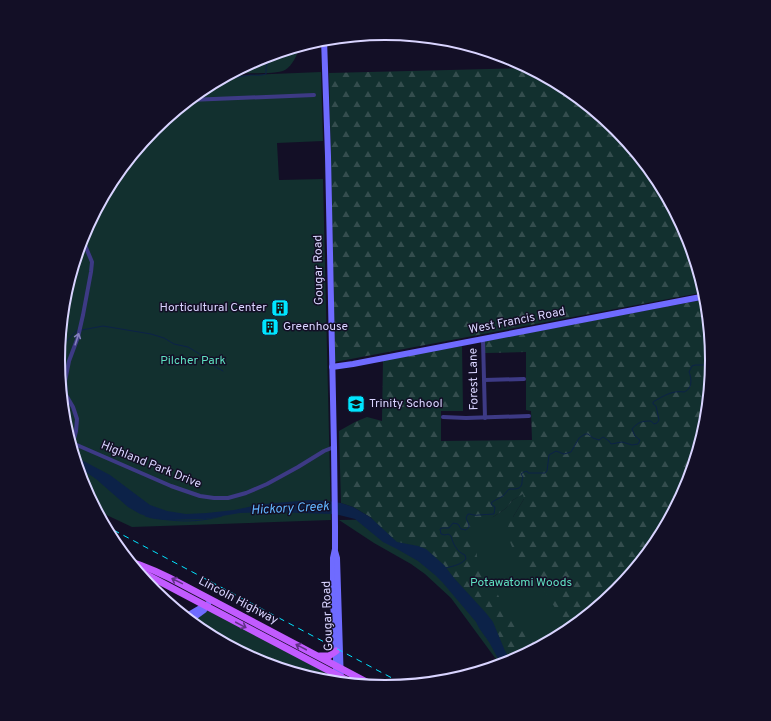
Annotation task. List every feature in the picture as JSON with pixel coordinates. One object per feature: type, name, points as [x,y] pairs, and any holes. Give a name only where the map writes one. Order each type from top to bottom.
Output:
[{"type":"main road","name":"Lincoln Highway","points":[[138,564],[211,599],[362,680]]},
{"type":"main road","name":"Lincoln Highway","points":[[148,575],[337,677]]},
{"type":"main road","points":[[316,655],[329,656],[336,651]]},
{"type":"street","name":"Gougar Road","points":[[324,46],[334,447],[335,549],[333,558],[333,602],[339,677]]},
{"type":"street","points":[[199,100],[314,95]]},
{"type":"street","points":[[66,377],[69,361],[78,337],[91,272],[92,262],[86,247]]},
{"type":"street","name":"West Francis Road","points":[[332,367],[483,340],[700,297]]},
{"type":"street","name":"Forest Lane","points":[[483,340],[485,418]]},
{"type":"street","points":[[484,380],[524,379]]},
{"type":"street","points":[[68,398],[77,419],[74,436]]},
{"type":"street","points":[[443,416],[485,418],[529,416]]},
{"type":"street","name":"Highland Park Drive","points":[[77,445],[171,486],[200,496],[214,498],[228,498],[246,493],[267,484],[324,451],[334,447]]},
{"type":"street","name":"Gougar Road","points":[[335,549],[337,558],[338,667]]},
{"type":"street","points":[[194,618],[204,610],[211,599]]},
{"type":"street","points":[[189,614],[202,606],[207,606]]},
{"type":"green space","points":[[297,53],[288,68],[281,72],[244,73],[263,64]]},
{"type":"green space","points":[[517,68],[546,83],[581,106],[612,134],[640,165],[663,200],[682,238],[699,293],[335,362],[329,73]]},
{"type":"green space","name":"Pilcher Park","points":[[321,72],[323,141],[277,143],[279,180],[323,179],[331,520],[132,527],[104,514],[89,483],[76,443],[68,402],[65,360],[71,298],[82,257],[89,238],[108,200],[131,165],[159,134],[190,106],[207,94],[239,75]]},
{"type":"green space","points":[[700,300],[705,340],[705,381],[700,423],[689,464],[682,483],[663,521],[640,556],[612,587],[581,615],[569,624],[557,611],[544,590],[530,578],[514,552],[507,534],[509,521],[524,499],[523,494],[513,500],[505,509],[493,517],[477,523],[470,538],[475,541],[479,571],[485,582],[497,593],[504,606],[541,641],[508,657],[496,629],[486,613],[444,565],[426,549],[397,542],[370,517],[353,507],[341,503],[339,431],[367,417],[382,421],[383,360],[462,346],[463,411],[441,411],[441,441],[532,440],[531,411],[526,410],[526,352],[485,353],[485,341]]},
{"type":"green space","name":"Potawatomi Woods","points":[[524,493],[524,499],[513,517],[650,542],[640,556],[612,587],[581,615],[546,638],[497,661],[451,598],[425,574],[339,520],[493,517],[505,509],[513,500]]},
{"type":"green space","points":[[207,608],[334,675],[334,677],[303,670],[263,657],[225,638],[194,618]]},
{"type":"water","points":[[81,460],[110,475],[150,505],[167,511],[186,514],[234,510],[264,504],[310,500],[341,503],[353,507],[370,517],[397,542],[426,549],[444,565],[493,622],[508,657],[499,660],[476,622],[435,575],[418,561],[383,542],[355,519],[331,514],[270,512],[240,513],[204,519],[167,520],[152,518],[140,514],[128,507],[96,479],[85,471]]},
{"type":"waterway","points":[[236,77],[266,74],[266,67],[269,62]]},
{"type":"waterway","points":[[82,330],[103,326],[151,334],[164,338],[174,344],[188,347],[223,371]]},
{"type":"waterway","points":[[66,341],[77,330]]},
{"type":"waterway","points":[[445,568],[459,564],[466,559],[465,555],[456,547],[451,536],[448,534],[441,534],[440,529],[449,528],[453,523],[458,524],[461,529],[466,530],[469,527],[466,518],[468,514],[494,514],[495,507],[491,504],[492,502],[503,496],[509,489],[517,489],[520,487],[523,477],[521,474],[527,471],[528,473],[545,473],[547,471],[549,455],[556,451],[564,454],[571,452],[579,438],[585,434],[599,440],[603,437],[611,444],[622,442],[632,445],[638,444],[640,440],[635,436],[632,429],[640,422],[651,421],[654,424],[659,420],[656,406],[653,402],[668,394],[688,390],[691,384],[689,372],[692,366],[706,365]]},
{"type":"waterway","name":"Hickory Creek","points":[[145,516],[176,521],[202,520],[222,516]]},
{"type":"railway","points":[[114,530],[397,680]]},
{"type":"place","name":"Horticultural Center","points":[[280,308]]},
{"type":"place","name":"Greenhouse","points":[[270,327]]},
{"type":"place","name":"Trinity School","points":[[356,404]]}]
